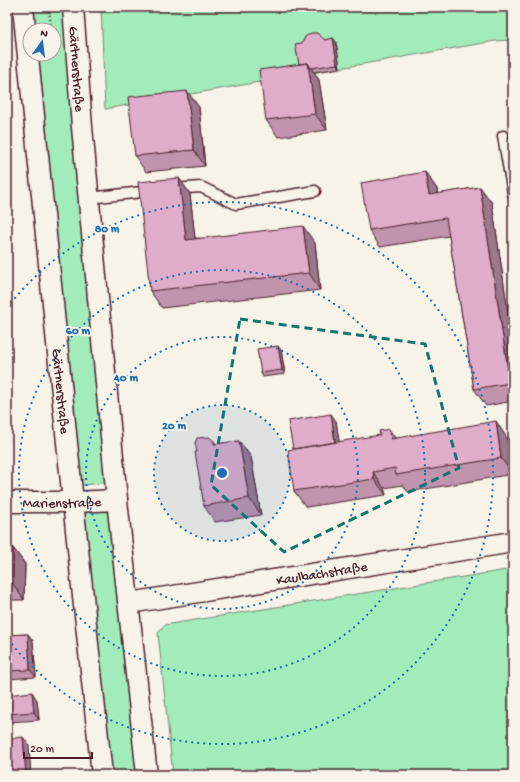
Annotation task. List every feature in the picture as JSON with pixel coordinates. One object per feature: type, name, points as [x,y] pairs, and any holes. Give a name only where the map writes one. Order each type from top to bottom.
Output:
[{"type":"street","name":"Gärtnerstraße","points":[[23,7],[102,775]]},
{"type":"street","name":"Gärtnerstraße","points":[[72,7],[117,500],[147,775]]},
{"type":"street","name":"Marienstraße","points":[[7,502],[117,500]]},
{"type":"street","name":"Kaulbachstraße","points":[[129,603],[513,542]]},
{"type":"lane","points":[[504,136],[513,194]]},
{"type":"lane","points":[[89,198],[201,187],[236,204],[315,190]]},
{"type":"path","points":[[49,7],[50,22]]},
{"type":"highlighted area","points":[[240,319],[425,344],[459,468],[284,552],[211,485]]},
{"type":"green space","points":[[33,7],[63,7],[84,259],[107,479],[103,483],[83,485],[81,482],[38,62],[62,62],[62,22],[34,22]]},
{"type":"green space","points":[[101,7],[513,7],[513,40],[495,41],[105,109]]},
{"type":"green space","points":[[96,511],[109,512],[137,775],[112,775],[84,516],[86,513]]},
{"type":"green space","points":[[513,569],[513,775],[173,775],[158,633],[164,625]]},
{"type":"building","points":[[311,33],[317,33],[325,40],[333,38],[337,64],[311,68],[308,63],[299,64],[295,44],[302,43],[305,37]]},
{"type":"building","points":[[308,63],[315,114],[266,120],[259,70]]},
{"type":"building","points":[[187,91],[194,150],[135,156],[128,97]]},
{"type":"building","points":[[425,172],[429,195],[480,187],[510,383],[474,389],[446,218],[369,230],[361,183]]},
{"type":"building","points":[[179,178],[186,240],[303,226],[309,273],[150,291],[138,182]]},
{"type":"building","points":[[278,346],[282,370],[261,373],[257,349]]},
{"type":"building","points":[[331,414],[335,442],[293,449],[288,421]]},
{"type":"building","points":[[496,421],[501,458],[396,475],[395,468],[373,472],[374,479],[294,491],[288,450],[380,435],[379,431],[389,429],[391,439]]},
{"type":"building","points":[[209,437],[214,441],[214,444],[239,441],[249,498],[204,506],[195,452],[197,452],[195,443],[197,438]]},
{"type":"building","points":[[7,548],[13,548],[13,584],[7,584]]},
{"type":"building","points":[[28,634],[30,670],[7,671],[7,635]]},
{"type":"building","points":[[32,692],[34,712],[7,714],[7,695]]},
{"type":"building","points":[[23,737],[26,775],[7,775],[7,739]]}]
